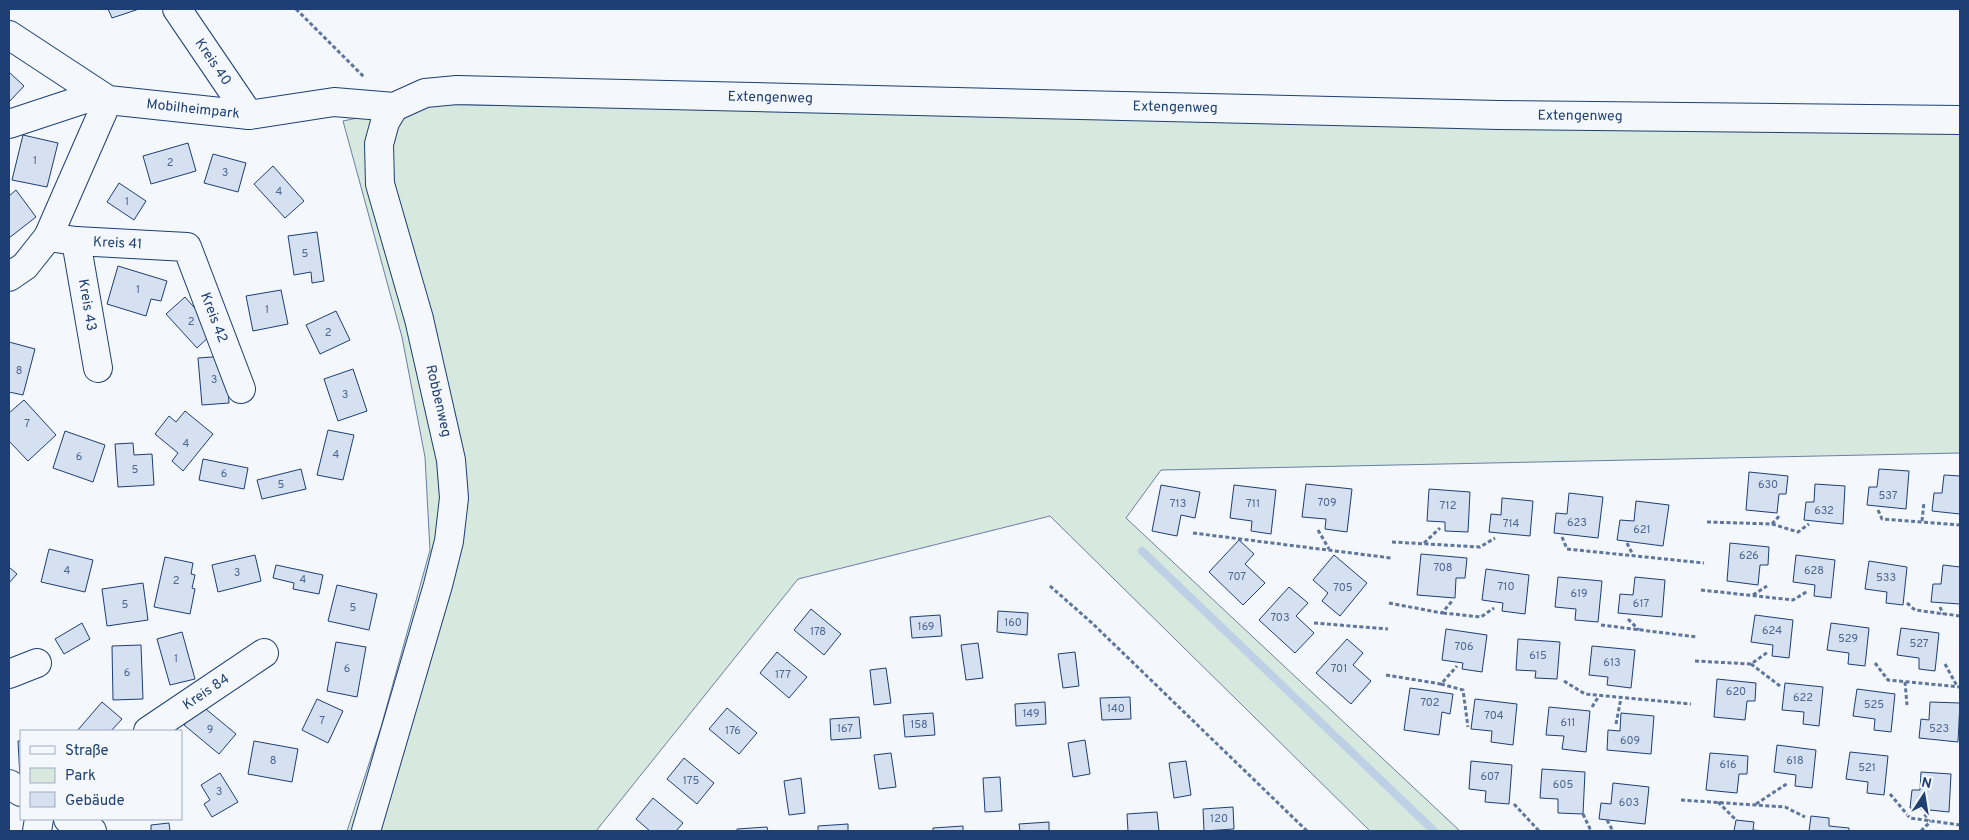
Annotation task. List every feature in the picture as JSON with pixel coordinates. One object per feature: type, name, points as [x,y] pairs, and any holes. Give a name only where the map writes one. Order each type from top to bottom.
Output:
[{"type":"street","name":"Kreis 40","points":[[177,9],[248,115]]},
{"type":"street","name":"Mobilheimpark","points":[[9,36],[103,98],[248,115],[334,102],[394,107]]},
{"type":"street","name":"Extengenweg","points":[[394,107],[425,94],[457,90],[1499,115],[1960,120]]},
{"type":"street","points":[[9,124],[103,98]]},
{"type":"street","points":[[9,277],[25,266],[48,237],[103,98]]},
{"type":"street","name":"Robbenweg","points":[[366,831],[442,568],[449,541],[454,498],[451,460],[419,319],[380,184],[379,144],[385,122],[394,107]]},
{"type":"street","name":"Kreis 41","points":[[48,237],[76,241],[187,247]]},
{"type":"street","name":"Kreis 43","points":[[76,241],[98,368]]},
{"type":"street","name":"Kreis 42","points":[[187,247],[242,389]]},
{"type":"street","name":"Kreis 84","points":[[149,730],[264,653]]},
{"type":"street","points":[[9,674],[37,663]]},
{"type":"street","points":[[9,784],[20,791]]},
{"type":"street","points":[[70,820],[92,831]]},
{"type":"path","points":[[296,9],[394,107]]},
{"type":"path","points":[[1922,521],[1924,502]]},
{"type":"path","points":[[1878,510],[1882,519],[1960,525]]},
{"type":"path","points":[[1772,524],[1780,515]]},
{"type":"path","points":[[1707,522],[1772,524],[1798,532],[1809,524]]},
{"type":"path","points":[[1424,544],[1440,528]]},
{"type":"path","points":[[1318,530],[1329,550]]},
{"type":"path","points":[[1193,533],[1391,558]]},
{"type":"path","points":[[1562,536],[1567,549],[1704,563]]},
{"type":"path","points":[[1392,542],[1480,547],[1496,538]]},
{"type":"path","points":[[1627,543],[1634,556]]},
{"type":"path","points":[[1050,586],[1092,623],[1306,831]]},
{"type":"path","points":[[1753,595],[1767,586]]},
{"type":"path","points":[[1701,590],[1793,600],[1808,592]]},
{"type":"path","points":[[1442,613],[1452,601]]},
{"type":"path","points":[[1389,603],[1481,618],[1494,608]]},
{"type":"path","points":[[1907,603],[1915,610],[1960,616]]},
{"type":"path","points":[[1940,607],[1943,614]]},
{"type":"path","points":[[1628,619],[1639,630]]},
{"type":"path","points":[[1314,623],[1388,629]]},
{"type":"path","points":[[1601,626],[1697,637]]},
{"type":"path","points":[[1751,664],[1768,652]]},
{"type":"path","points":[[1695,661],[1751,664],[1780,686]]},
{"type":"path","points":[[1874,663],[1888,680],[1959,687]]},
{"type":"path","points":[[1945,664],[1959,687]]},
{"type":"path","points":[[1441,684],[1457,666]]},
{"type":"path","points":[[1386,674],[1463,690],[1468,727]]},
{"type":"path","points":[[1564,681],[1585,694],[1691,704]]},
{"type":"path","points":[[1905,682],[1907,705]]},
{"type":"path","points":[[1592,707],[1600,696]]},
{"type":"path","points":[[1616,724],[1621,698]]},
{"type":"path","points":[[1756,805],[1788,783]]},
{"type":"path","points":[[1890,794],[1910,818],[1960,825]]},
{"type":"path","points":[[1681,800],[1786,807],[1805,817]]},
{"type":"path","points":[[1717,801],[1736,820]]},
{"type":"path","points":[[1514,804],[1539,831]]},
{"type":"path","points":[[1582,814],[1591,831]]},
{"type":"path","points":[[1924,814],[1931,821]]},
{"type":"path","points":[[1607,820],[1613,831]]},
{"type":"path","points":[[1921,831],[1931,821]]},
{"type":"green space","points":[[423,104],[1960,132],[1960,453],[1161,470],[1126,518],[1460,831],[1370,831],[1050,516],[798,579],[596,831],[347,831],[381,727],[430,550],[425,457],[402,337],[343,121]]},
{"type":"building","points":[[108,9],[139,9],[112,18]]},
{"type":"building","points":[[9,72],[24,86],[9,102]]},
{"type":"building","points":[[23,135],[58,143],[47,187],[12,180]]},
{"type":"building","points":[[188,143],[196,171],[151,184],[143,156]]},
{"type":"building","points":[[213,154],[246,163],[238,192],[204,183]]},
{"type":"building","points":[[273,166],[304,201],[285,218],[254,184]]},
{"type":"building","points":[[119,183],[146,201],[134,220],[107,202]]},
{"type":"building","points":[[16,190],[36,217],[9,238],[9,196]]},
{"type":"building","points":[[317,232],[324,281],[312,283],[311,272],[294,275],[288,236]]},
{"type":"building","points":[[118,266],[167,281],[161,301],[151,299],[146,316],[107,304]]},
{"type":"building","points":[[281,290],[288,324],[253,331],[246,296]]},
{"type":"building","points":[[185,297],[215,331],[197,348],[166,314]]},
{"type":"building","points":[[336,311],[350,340],[320,354],[306,325]]},
{"type":"building","points":[[9,342],[35,349],[23,395],[9,392]]},
{"type":"building","points":[[226,356],[229,403],[202,405],[198,358]]},
{"type":"building","points":[[353,369],[367,411],[338,421],[324,379]]},
{"type":"building","points":[[24,400],[56,435],[28,461],[9,441],[9,413]]},
{"type":"building","points":[[185,411],[213,434],[183,471],[172,461],[178,453],[155,434],[169,416],[176,422]]},
{"type":"building","points":[[328,430],[354,435],[343,480],[317,475]]},
{"type":"building","points":[[65,431],[105,445],[93,482],[53,468]]},
{"type":"building","points":[[133,443],[134,455],[152,454],[154,485],[118,487],[115,444]]},
{"type":"building","points":[[203,459],[248,468],[244,489],[199,480]]},
{"type":"building","points":[[301,469],[306,489],[262,499],[257,480]]},
{"type":"building","points":[[1879,469],[1909,471],[1906,509],[1867,505],[1869,487],[1877,487]]},
{"type":"building","points":[[1749,472],[1788,476],[1786,494],[1779,494],[1777,513],[1746,510]]},
{"type":"building","points":[[1944,475],[1960,476],[1960,514],[1932,511],[1934,493],[1942,493]]},
{"type":"building","points":[[1306,484],[1352,489],[1347,532],[1325,529],[1326,519],[1302,517]]},
{"type":"building","points":[[1815,484],[1845,486],[1843,524],[1804,520],[1806,502],[1814,502]]},
{"type":"building","points":[[1161,485],[1200,492],[1195,518],[1181,515],[1177,536],[1152,531]]},
{"type":"building","points":[[1234,485],[1276,490],[1271,534],[1251,531],[1252,521],[1230,518]]},
{"type":"building","points":[[1429,489],[1470,492],[1468,532],[1445,531],[1445,522],[1427,521]]},
{"type":"building","points":[[1569,493],[1603,497],[1598,538],[1554,533],[1556,513],[1567,514]]},
{"type":"building","points":[[1502,498],[1533,501],[1530,536],[1489,532],[1491,514],[1501,515]]},
{"type":"building","points":[[1636,501],[1669,505],[1663,546],[1617,540],[1620,520],[1634,521]]},
{"type":"building","points":[[1239,540],[1254,554],[1245,564],[1265,583],[1243,605],[1209,572]]},
{"type":"building","points":[[1730,543],[1769,547],[1768,565],[1760,565],[1758,585],[1727,581]]},
{"type":"building","points":[[49,549],[93,560],[85,592],[41,582]]},
{"type":"building","points":[[1421,554],[1467,558],[1465,578],[1456,578],[1455,598],[1417,595]]},
{"type":"building","points":[[255,555],[261,581],[218,592],[212,565]]},
{"type":"building","points":[[1334,555],[1367,583],[1340,616],[1322,601],[1328,593],[1313,580]]},
{"type":"building","points":[[1796,555],[1835,560],[1831,598],[1814,596],[1815,585],[1793,582]]},
{"type":"building","points":[[165,557],[193,563],[191,574],[195,575],[192,588],[195,589],[190,614],[154,607]]},
{"type":"building","points":[[1869,561],[1907,567],[1903,605],[1886,603],[1887,592],[1865,589]]},
{"type":"building","points":[[276,565],[323,575],[319,594],[293,589],[294,583],[273,578]]},
{"type":"building","points":[[1943,565],[1960,567],[1960,604],[1931,602],[1933,584],[1941,584]]},
{"type":"building","points":[[9,567],[17,574],[9,583]]},
{"type":"building","points":[[1486,569],[1529,575],[1525,614],[1502,611],[1503,603],[1482,600]]},
{"type":"building","points":[[1558,577],[1602,581],[1598,622],[1575,620],[1576,609],[1555,607]]},
{"type":"building","points":[[1635,577],[1665,580],[1662,617],[1618,613],[1620,594],[1633,595]]},
{"type":"building","points":[[143,583],[148,620],[107,626],[102,589]]},
{"type":"building","points":[[337,585],[377,594],[369,630],[328,621]]},
{"type":"building","points":[[1289,587],[1308,603],[1296,616],[1314,633],[1295,653],[1259,620]]},
{"type":"building","points":[[811,609],[841,634],[824,655],[794,630]]},
{"type":"building","points":[[998,611],[1028,613],[1027,635],[997,632]]},
{"type":"building","points":[[940,615],[942,636],[912,638],[910,617]]},
{"type":"building","points":[[1755,615],[1793,620],[1789,658],[1772,656],[1773,645],[1751,642]]},
{"type":"building","points":[[82,623],[90,639],[64,654],[55,639]]},
{"type":"building","points":[[1831,623],[1869,628],[1865,666],[1848,664],[1849,653],[1827,650]]},
{"type":"building","points":[[1901,628],[1939,633],[1935,671],[1919,669],[1919,658],[1897,655]]},
{"type":"building","points":[[1446,629],[1487,635],[1482,672],[1462,669],[1463,663],[1442,660]]},
{"type":"building","points":[[182,632],[195,679],[170,685],[157,639]]},
{"type":"building","points":[[1347,639],[1363,653],[1353,665],[1371,681],[1351,704],[1316,673]]},
{"type":"building","points":[[1518,639],[1560,642],[1557,679],[1535,678],[1536,671],[1516,670]]},
{"type":"building","points":[[336,642],[366,647],[357,697],[327,691]]},
{"type":"building","points":[[978,643],[983,678],[966,680],[961,645]]},
{"type":"building","points":[[141,645],[143,699],[113,700],[112,646]]},
{"type":"building","points":[[1592,646],[1635,650],[1631,688],[1607,685],[1608,677],[1589,675]]},
{"type":"building","points":[[777,652],[807,677],[789,698],[760,673]]},
{"type":"building","points":[[1075,652],[1079,686],[1063,688],[1058,654]]},
{"type":"building","points":[[886,668],[891,703],[874,705],[870,670]]},
{"type":"building","points":[[1717,679],[1756,683],[1755,701],[1747,701],[1745,720],[1714,717]]},
{"type":"building","points":[[1785,683],[1823,687],[1819,726],[1803,724],[1804,712],[1782,710]]},
{"type":"building","points":[[1410,688],[1453,694],[1450,714],[1442,712],[1439,735],[1404,730]]},
{"type":"building","points":[[1857,689],[1895,694],[1891,732],[1874,730],[1875,719],[1853,716]]},
{"type":"building","points":[[1130,697],[1131,719],[1102,720],[1100,698]]},
{"type":"building","points":[[317,699],[343,711],[328,743],[302,730]]},
{"type":"building","points":[[1475,699],[1517,704],[1513,745],[1491,742],[1492,731],[1471,729]]},
{"type":"building","points":[[102,702],[122,719],[112,730],[78,730]]},
{"type":"building","points":[[1045,702],[1046,724],[1016,726],[1015,704]]},
{"type":"building","points":[[1930,702],[1960,703],[1958,742],[1919,738],[1921,719],[1929,720]]},
{"type":"building","points":[[201,705],[236,734],[219,754],[184,725]]},
{"type":"building","points":[[1549,707],[1590,711],[1586,752],[1562,749],[1564,736],[1546,735]]},
{"type":"building","points":[[727,708],[757,733],[739,754],[709,729]]},
{"type":"building","points":[[933,713],[935,735],[905,737],[903,715]]},
{"type":"building","points":[[1621,713],[1654,716],[1651,754],[1607,750],[1608,730],[1620,731]]},
{"type":"building","points":[[859,717],[861,738],[831,740],[830,719]]},
{"type":"building","points":[[1085,740],[1090,774],[1073,777],[1068,743]]},
{"type":"building","points":[[18,741],[20,741],[20,778]]},
{"type":"building","points":[[254,741],[298,749],[292,782],[248,774]]},
{"type":"building","points":[[1777,745],[1816,750],[1812,788],[1795,786],[1796,775],[1774,772]]},
{"type":"building","points":[[1850,752],[1888,756],[1884,795],[1867,793],[1868,782],[1846,779]]},
{"type":"building","points":[[891,753],[896,787],[879,789],[874,755]]},
{"type":"building","points":[[1710,753],[1748,756],[1747,774],[1739,774],[1737,793],[1706,790]]},
{"type":"building","points":[[684,758],[714,783],[697,804],[667,779]]},
{"type":"building","points":[[1186,761],[1191,795],[1174,798],[1169,763]]},
{"type":"building","points":[[1471,761],[1512,765],[1509,804],[1485,802],[1486,791],[1469,789]]},
{"type":"building","points":[[1542,769],[1585,772],[1583,814],[1558,813],[1558,799],[1540,798]]},
{"type":"building","points":[[1921,772],[1951,774],[1949,812],[1910,808],[1912,790],[1920,790]]},
{"type":"building","points":[[220,773],[238,802],[212,817],[204,804],[210,800],[201,785]]},
{"type":"building","points":[[1000,777],[1002,811],[985,812],[983,778]]},
{"type":"building","points":[[801,778],[805,813],[789,815],[784,781]]},
{"type":"building","points":[[1613,783],[1649,787],[1645,824],[1599,819],[1601,803],[1611,804]]},
{"type":"building","points":[[653,798],[683,823],[676,831],[650,831],[636,819]]},
{"type":"building","points":[[1233,807],[1234,829],[1204,831],[1203,809]]},
{"type":"building","points":[[1157,812],[1159,831],[1128,831],[1127,814]]},
{"type":"building","points":[[1811,816],[1829,818],[1829,826],[1849,828],[1849,831],[1809,831]]},
{"type":"building","points":[[1736,820],[1754,822],[1753,830],[1766,831],[1734,831]]},
{"type":"building","points":[[1049,822],[1049,831],[1020,831],[1019,824]]},
{"type":"building","points":[[169,823],[170,831],[151,831],[151,825]]},
{"type":"building","points":[[848,824],[848,831],[818,831],[818,826]]},
{"type":"building","points":[[963,826],[963,831],[933,831],[933,828]]},
{"type":"building","points":[[767,827],[768,831],[737,831],[737,829]]},
{"type":"waterway","points":[[1142,551],[1434,831]]}]
